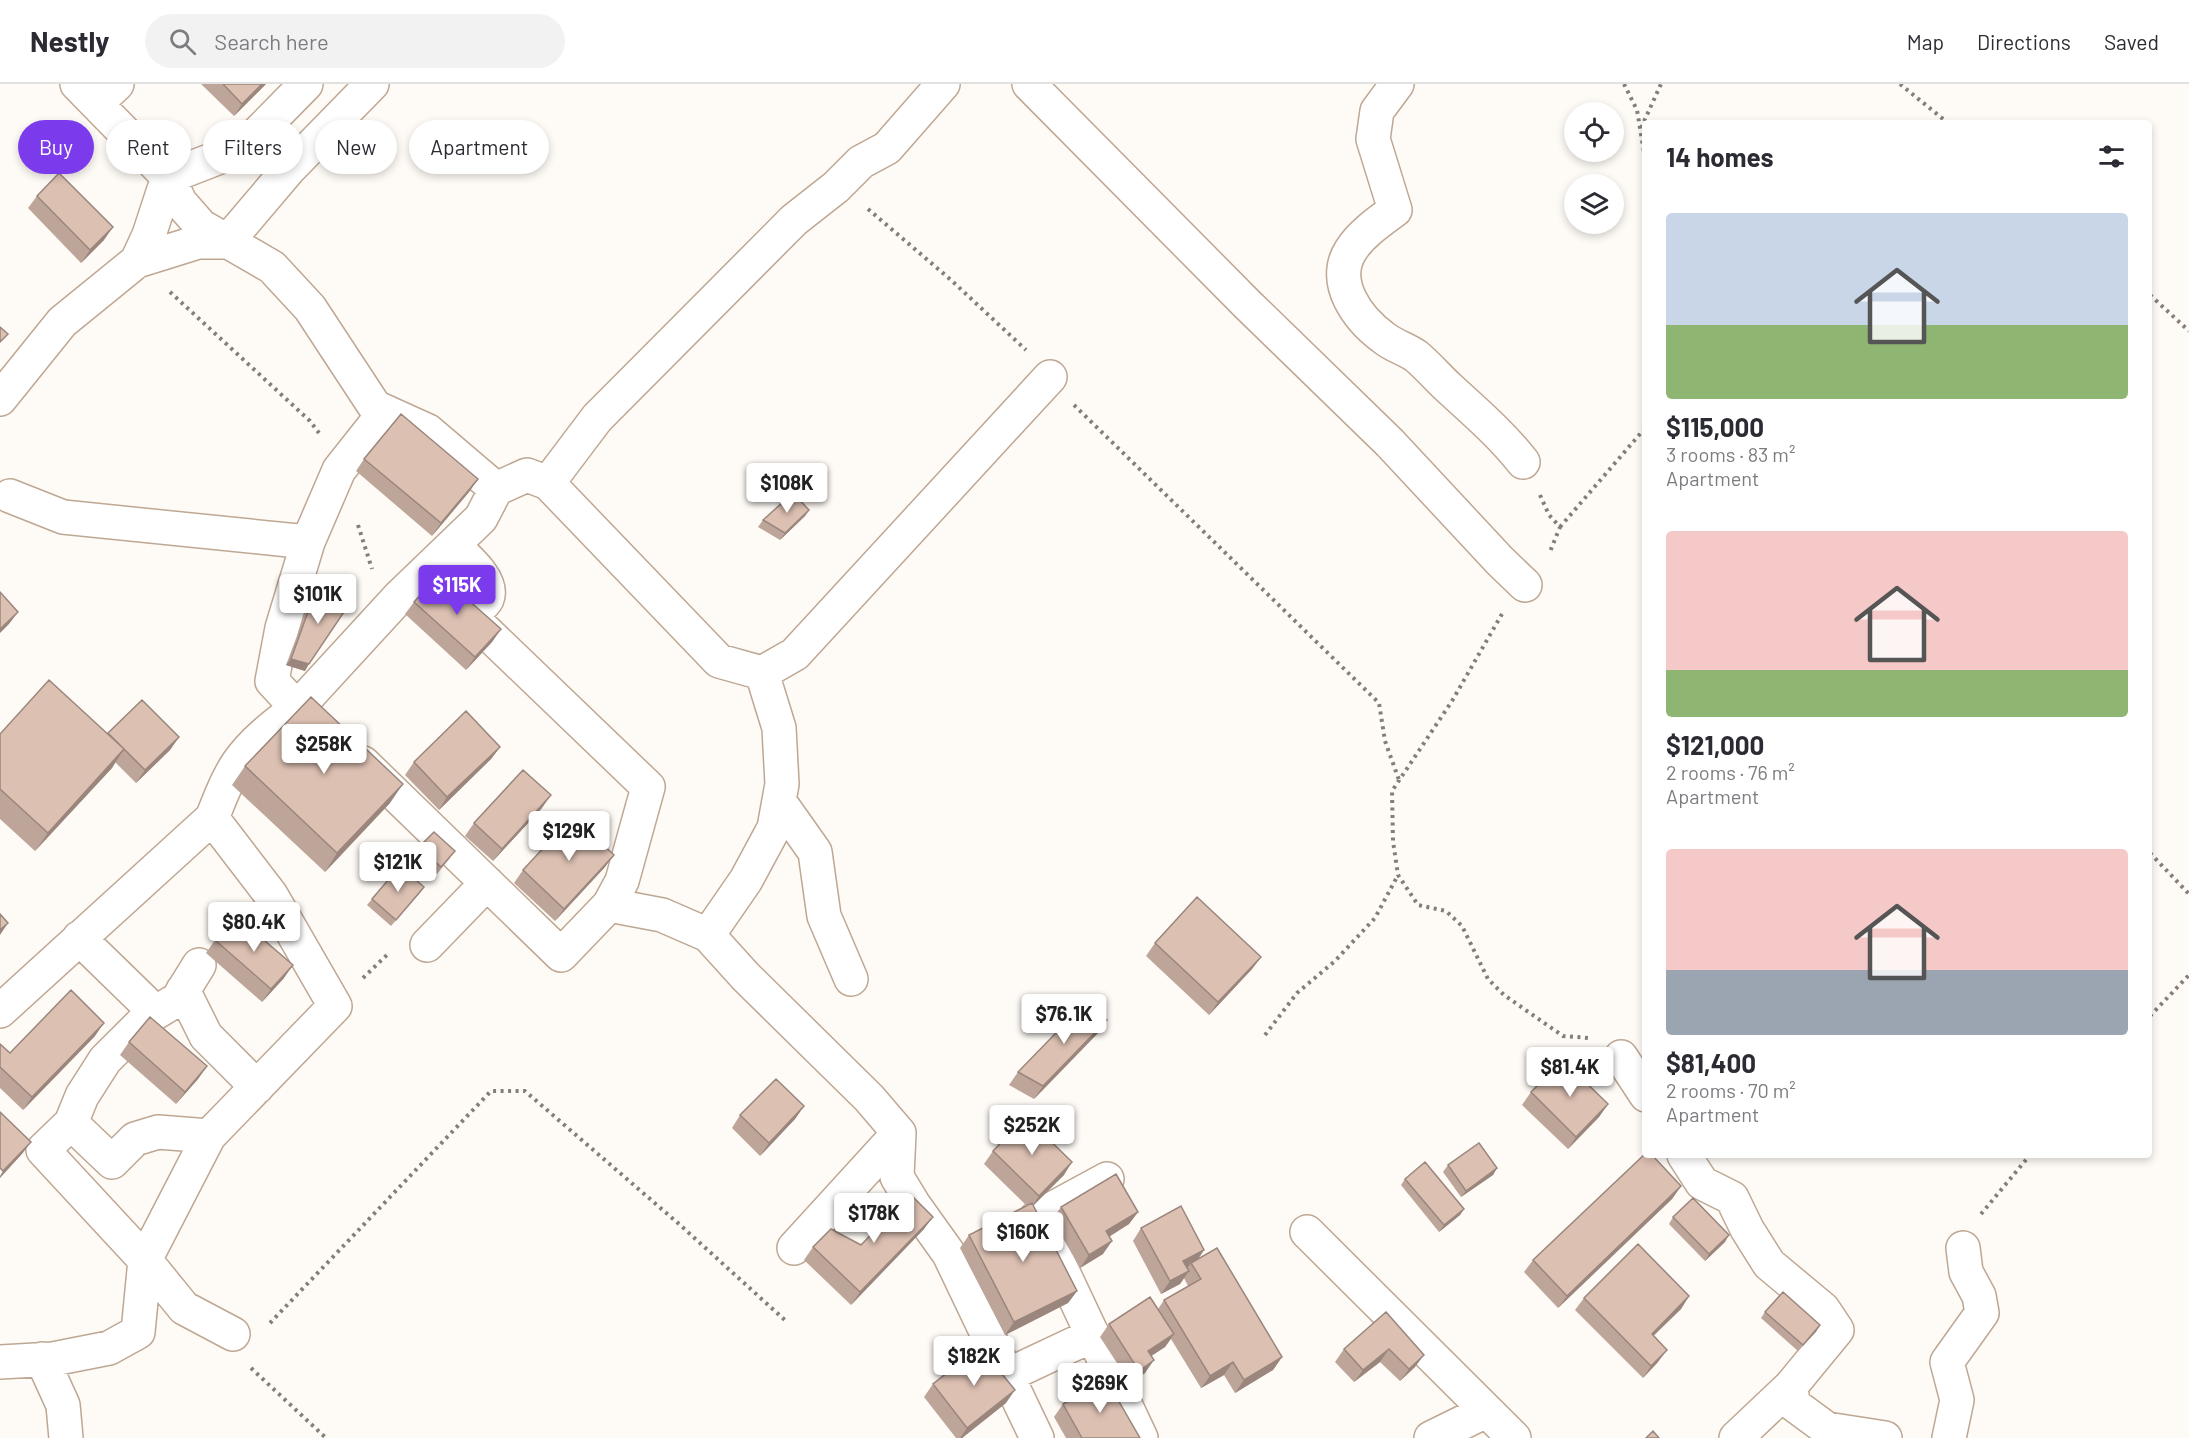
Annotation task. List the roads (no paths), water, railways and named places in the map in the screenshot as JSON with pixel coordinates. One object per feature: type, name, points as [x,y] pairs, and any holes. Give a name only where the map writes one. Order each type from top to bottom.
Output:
[{"type":"street","points":[[168,177],[243,148],[306,84]]},
{"type":"street","points":[[0,399],[62,322],[137,261],[198,242],[227,242],[288,170],[372,84]]},
{"type":"street","points":[[548,483],[597,418],[794,220],[842,181],[861,162],[887,148],[943,84]]},
{"type":"street","points":[[1029,84],[1247,304],[1390,443],[1525,585]]},
{"type":"street","points":[[1397,84],[1377,111],[1373,139],[1395,210],[1375,225],[1351,249],[1342,272],[1350,301],[1363,320],[1385,339],[1415,356],[1484,419],[1523,462]]},
{"type":"street","points":[[97,90],[168,177],[180,202],[201,226],[272,267],[309,308],[375,407],[428,430],[496,489]]},
{"type":"street","points":[[137,261],[149,235],[168,177]]},
{"type":"street","points":[[0,1011],[212,818],[227,781],[239,761],[263,735],[299,706],[399,597],[481,518],[496,489],[527,475],[548,483],[719,661],[762,673],[795,654],[1050,377]]},
{"type":"street","points":[[385,412],[339,470],[305,553],[282,628],[272,681],[335,736],[561,955],[609,905],[622,881],[648,787],[425,573]]},
{"type":"street","points":[[3,496],[63,517],[305,553]]},
{"type":"street","points":[[453,545],[482,574],[488,588],[487,598],[470,616]]},
{"type":"street","points":[[708,935],[746,880],[774,828],[782,783],[778,728],[762,673]]},
{"type":"street","points":[[779,801],[815,852],[824,916],[851,979]]},
{"type":"street","points":[[0,1362],[42,1359],[109,1348],[138,1332],[145,1260],[209,1136],[335,1006],[270,895],[212,818]]},
{"type":"street","points":[[427,945],[486,883]]},
{"type":"street","points":[[609,905],[662,915],[708,935],[746,977],[869,1098],[898,1133],[897,1177],[949,1254],[1036,1438]]},
{"type":"street","points":[[79,938],[155,1012]]},
{"type":"street","points":[[233,1334],[184,1308],[145,1260],[43,1150],[70,1123],[82,1096],[105,1060],[147,1018],[178,999],[191,978],[206,1036],[257,1086]]},
{"type":"street","points":[[1621,1057],[1642,1089]]},
{"type":"street","points":[[70,1123],[112,1162],[135,1139],[158,1132],[209,1136]]},
{"type":"street","points":[[794,1248],[898,1133]]},
{"type":"street","points":[[1686,1158],[1702,1183],[1732,1198],[1768,1264],[1823,1309],[1837,1330],[1791,1386],[1736,1438]]},
{"type":"street","points":[[1107,1179],[1037,1217],[1142,1438]]},
{"type":"street","points":[[1307,1232],[1514,1438]]},
{"type":"street","points":[[1949,1438],[1957,1400],[1947,1362],[1982,1313],[1979,1296],[1966,1272],[1963,1248]]},
{"type":"street","points":[[1008,1375],[1093,1335]]},
{"type":"street","points":[[42,1359],[63,1405],[66,1438]]},
{"type":"street","points":[[1791,1386],[1793,1404],[1827,1429],[1885,1438]]},
{"type":"street","points":[[1431,1438],[1486,1411]]}]
